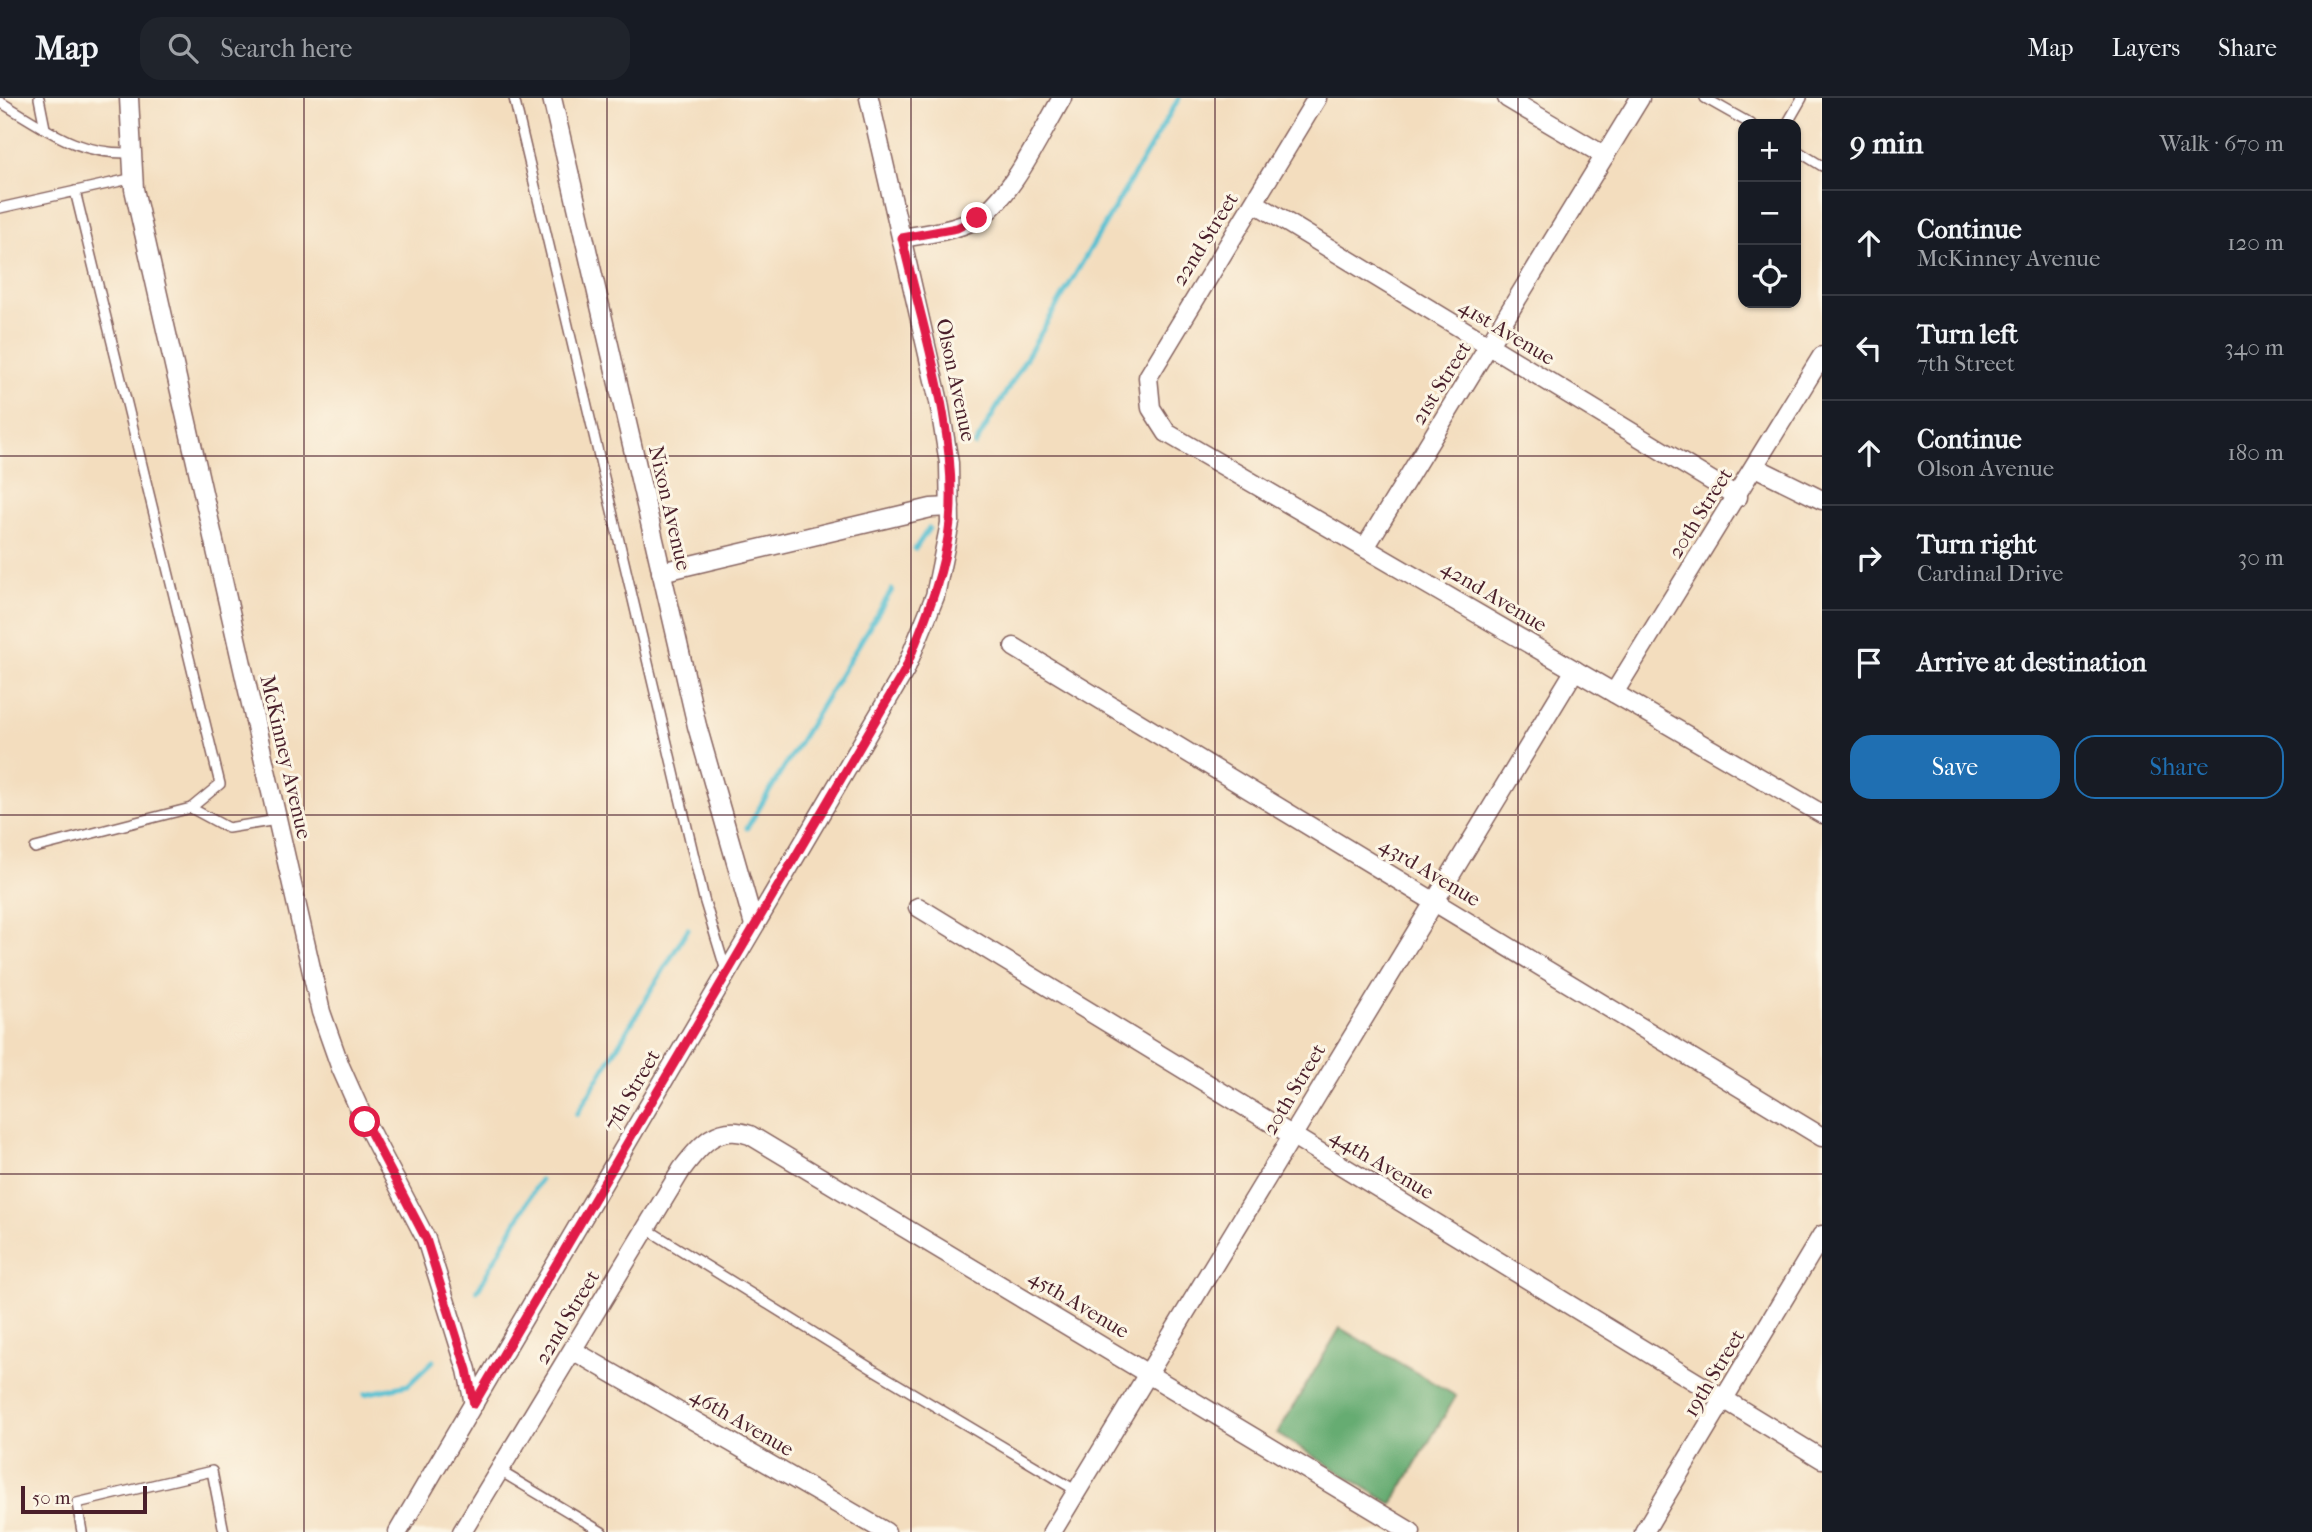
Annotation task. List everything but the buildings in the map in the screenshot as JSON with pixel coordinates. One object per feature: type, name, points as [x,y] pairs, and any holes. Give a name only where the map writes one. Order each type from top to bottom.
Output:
[{"type":"street","name":"McKinney Avenue","points":[[129,98],[134,178],[179,395],[321,1012],[340,1066],[365,1122],[426,1239],[467,1370],[474,1404]]},
{"type":"street","name":"Nixon Avenue","points":[[552,98],[697,726],[754,925]]},
{"type":"street","name":"Olson Avenue","points":[[869,98],[939,402],[949,463],[950,523],[935,596],[905,670]]},
{"type":"street","points":[[902,238],[957,228],[977,218],[993,205],[1008,186],[1062,98]]},
{"type":"street","name":"22nd Street","points":[[1151,408],[1147,377],[1317,98]]},
{"type":"street","points":[[1507,98],[1605,156]]},
{"type":"street","name":"21st Street","points":[[1366,546],[1490,348],[1640,98]]},
{"type":"street","name":"41st Avenue","points":[[1255,203],[1738,496]]},
{"type":"street","name":"20th Street","points":[[1614,693],[1822,356]]},
{"type":"street","name":"42nd Avenue","points":[[1151,408],[1167,433],[1366,546],[1822,814]]},
{"type":"street","points":[[1755,467],[1822,500]]},
{"type":"street","points":[[661,572],[931,508],[950,507]]},
{"type":"street","name":"43rd Avenue","points":[[1014,647],[1822,1137]]},
{"type":"street","name":"7th Street","points":[[398,1532],[905,670]]},
{"type":"street","name":"20th Street","points":[[1052,1532],[1575,670]]},
{"type":"street","name":"44th Avenue","points":[[918,907],[1822,1459]]},
{"type":"street","name":"45th Avenue","points":[[719,1133],[729,1130],[750,1135],[1411,1532]]},
{"type":"street","name":"22nd Street","points":[[462,1532],[698,1148],[719,1133]]},
{"type":"street","name":"19th Street","points":[[1644,1532],[1822,1236]]},
{"type":"street","name":"46th Avenue","points":[[574,1351],[886,1532]]},
{"type":"lane","points":[[40,98],[45,128]]},
{"type":"lane","points":[[514,98],[704,900],[726,972]]},
{"type":"lane","points":[[1705,98],[1742,119]]},
{"type":"lane","points":[[1790,119],[1802,98]]},
{"type":"lane","points":[[0,102],[80,148],[104,154],[132,153]]},
{"type":"lane","points":[[1801,153],[1822,166]]},
{"type":"lane","points":[[0,208],[134,178]]},
{"type":"lane","points":[[35,848],[191,808],[220,784],[75,191]]},
{"type":"lane","points":[[191,808],[228,828],[277,820]]},
{"type":"lane","points":[[647,1228],[874,1370],[1077,1491]]},
{"type":"lane","points":[[82,1532],[77,1503],[212,1471],[224,1532]]},
{"type":"lane","points":[[499,1471],[602,1532]]},
{"type":"green space","points":[[1340,1328],[1456,1396],[1392,1504],[1277,1434]]},
{"type":"waterway","points":[[975,445],[1179,98]]},
{"type":"waterway","points":[[915,549],[929,528]]},
{"type":"waterway","points":[[747,828],[892,590]]},
{"type":"waterway","points":[[577,1114],[688,929]]},
{"type":"waterway","points":[[477,1291],[540,1180]]},
{"type":"waterway","points":[[365,1394],[408,1385],[433,1361]]},
{"type":"route","points":[[365,1122],[426,1239],[467,1370],[474,1404],[905,670],[935,596],[950,523],[950,507],[949,463],[939,402],[902,238],[957,228],[977,218]]}]
